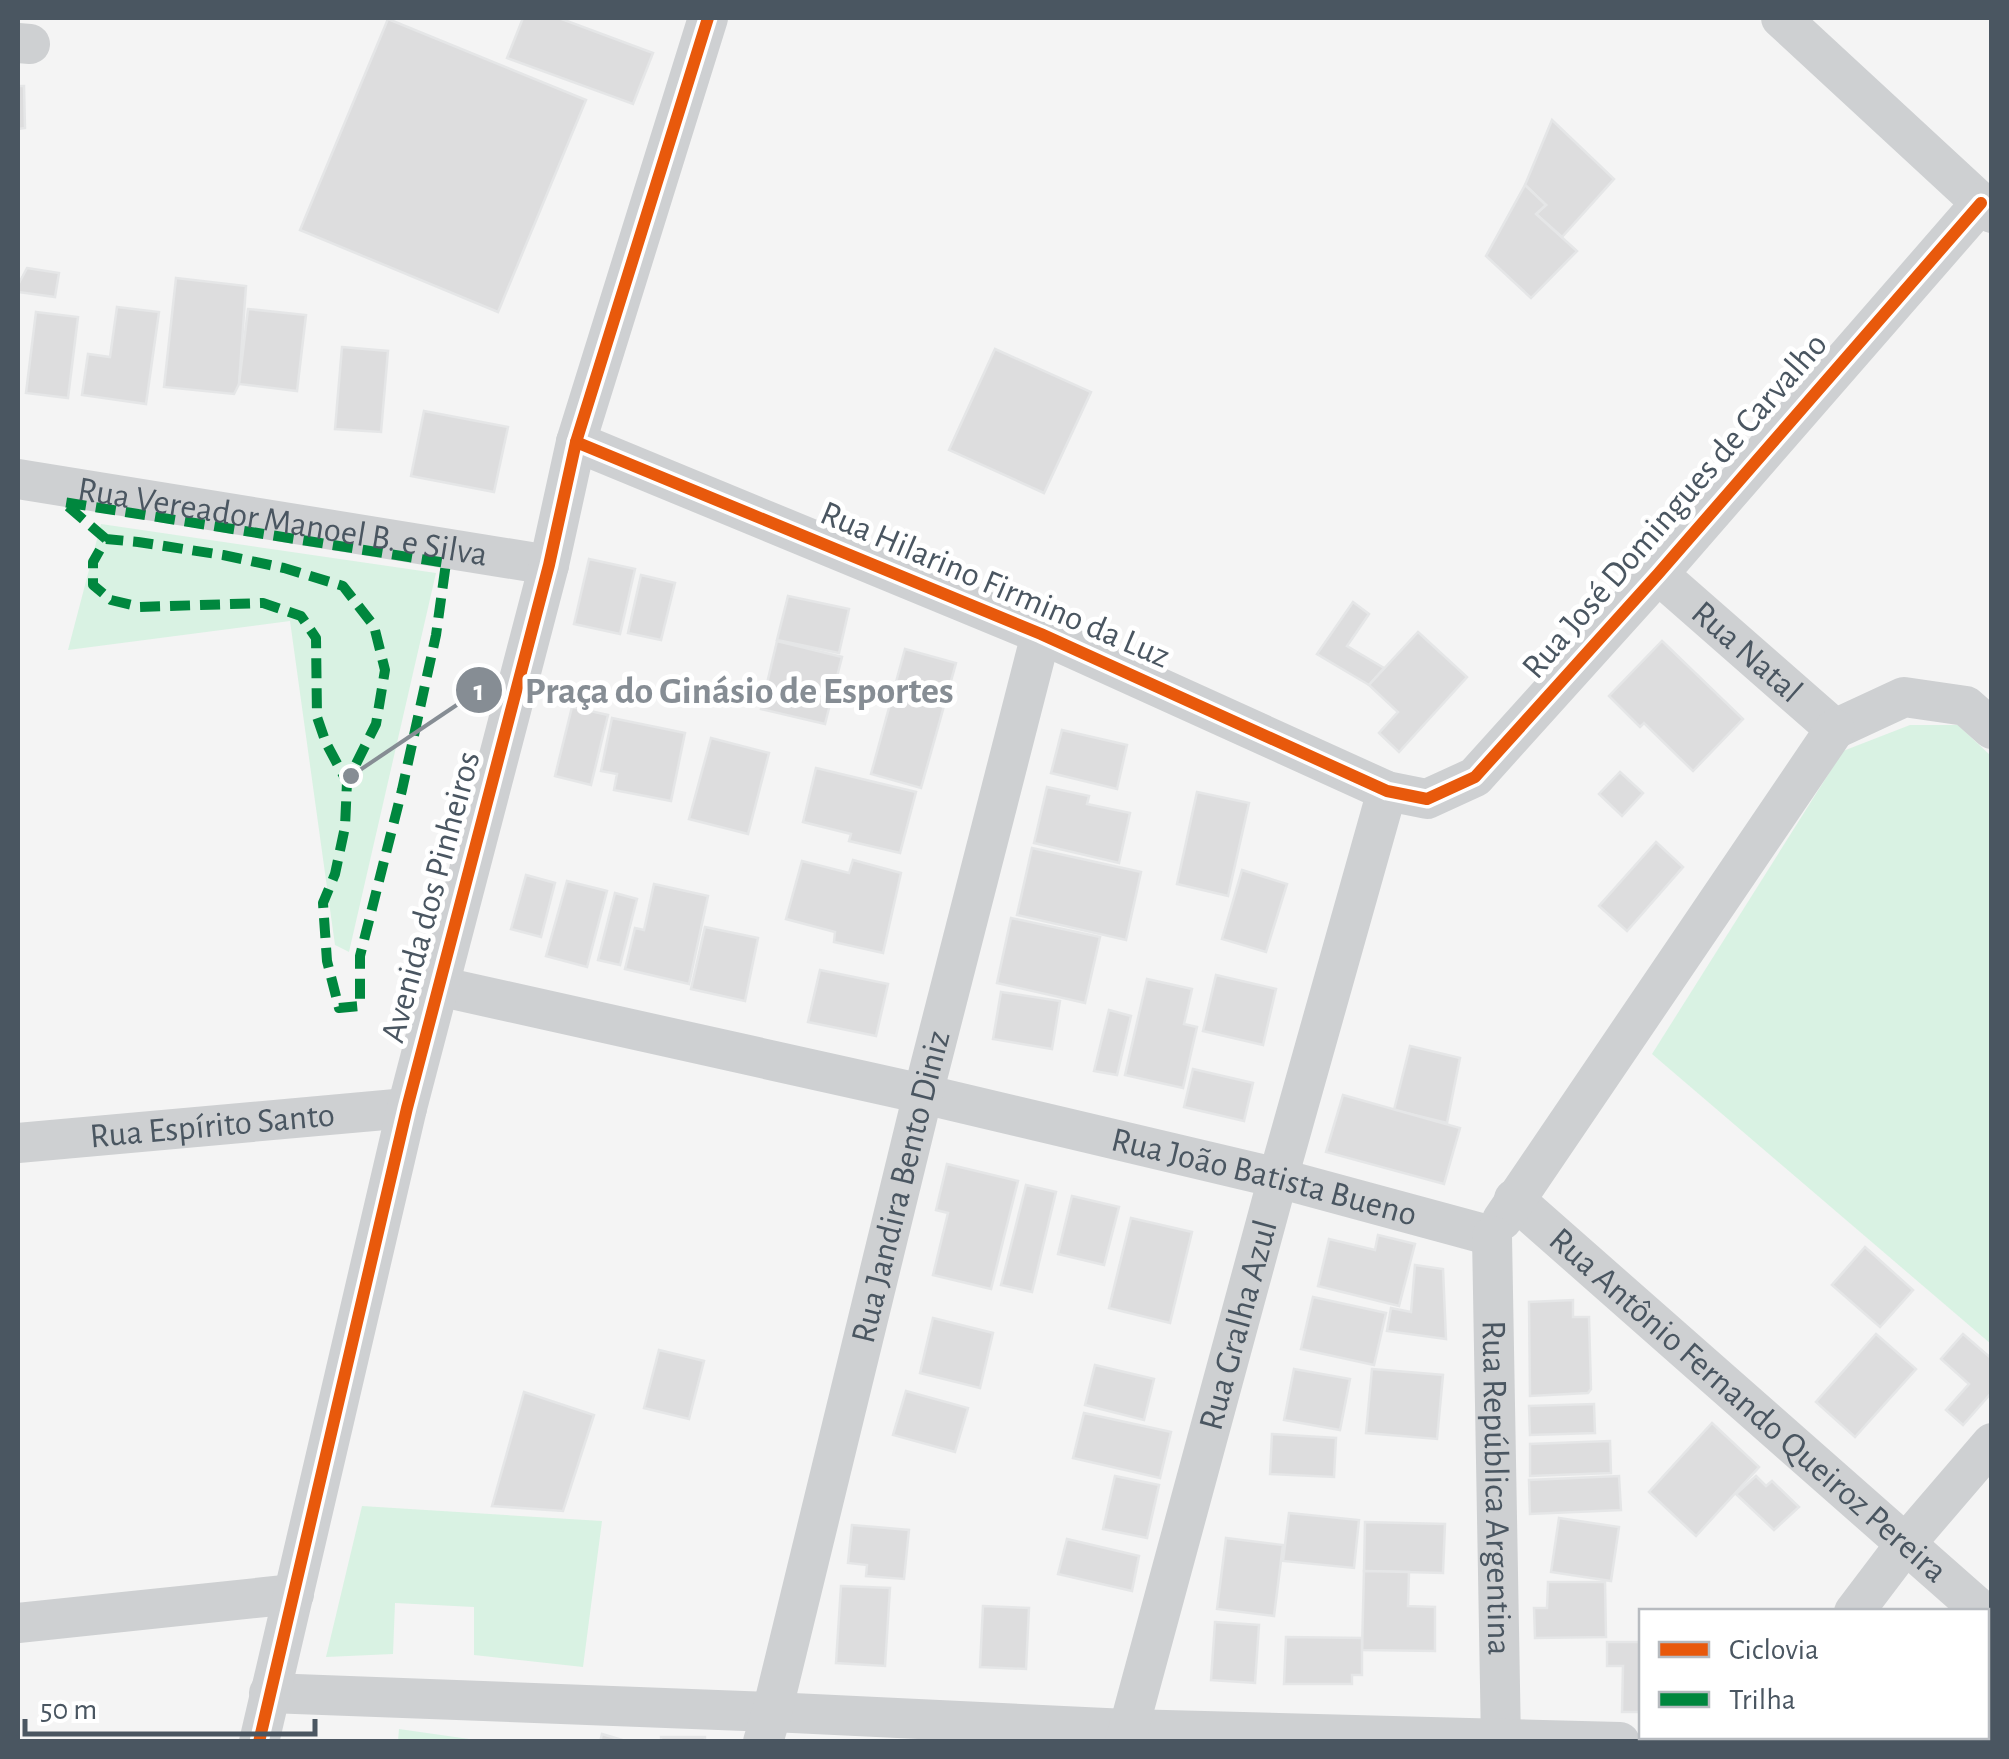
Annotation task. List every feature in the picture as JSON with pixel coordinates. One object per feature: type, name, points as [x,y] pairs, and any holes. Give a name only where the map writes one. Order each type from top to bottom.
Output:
[{"type":"street","name":"Avenida dos Pinheiros","points":[[259,1742],[407,1108],[549,564],[576,442],[708,18]]},
{"type":"street","points":[[1781,18],[1986,208]]},
{"type":"street","name":"Rua José Domingues de Carvalho","points":[[1387,790],[1427,799],[1474,777],[1986,208]]},
{"type":"street","name":"Rua Hilarino Firmino da Luz","points":[[576,442],[1042,634],[1387,790]]},
{"type":"street","name":"Rua Vereador Manoel B. e Silva","points":[[18,479],[549,564]]},
{"type":"street","name":"Rua Natal","points":[[1658,574],[1835,729]]},
{"type":"street","name":"Rua Jandira Bento Diniz","points":[[768,1727],[923,1094],[1042,634]]},
{"type":"street","points":[[1492,1236],[1835,729],[1904,697],[1966,706],[1992,729]]},
{"type":"street","name":"Rua Gralha Azul","points":[[1126,1735],[1387,790]]},
{"type":"street","name":"Rua João Batista Bueno","points":[[438,986],[1278,1178],[1492,1236]]},
{"type":"street","name":"Rua Espírito Santo","points":[[18,1143],[407,1108]]},
{"type":"street","name":"Rua Antônio Fernando Queiroz Pereira","points":[[1514,1199],[1980,1609]]},
{"type":"street","name":"Rua República Argentina","points":[[1492,1236],[1501,1739]]},
{"type":"street","points":[[1856,1609],[1907,1542],[1992,1443]]},
{"type":"street","points":[[18,1622],[294,1594]]},
{"type":"street","points":[[268,1692],[768,1727],[1620,1742]]},
{"type":"green space","points":[[101,524],[436,573],[349,952],[335,945],[290,621],[68,650]]},
{"type":"green space","points":[[1910,725],[1958,725],[1991,756],[1991,1344],[1652,1054],[1843,751]]},
{"type":"green space","points":[[362,1506],[602,1521],[583,1667],[474,1655],[474,1607],[395,1603],[393,1654],[326,1657]]},
{"type":"green space","points":[[399,1729],[476,1740],[476,1741],[398,1741]]},
{"type":"building","points":[[523,18],[559,18],[653,53],[633,104],[507,58]]},
{"type":"building","points":[[388,19],[586,100],[498,312],[300,230]]},
{"type":"building","points":[[18,86],[24,86],[25,128],[18,129]]},
{"type":"building","points":[[1552,120],[1614,179],[1562,237],[1536,214],[1546,205],[1525,185]]},
{"type":"building","points":[[1525,185],[1546,205],[1536,214],[1577,251],[1531,298],[1486,256]]},
{"type":"building","points":[[27,268],[59,273],[55,297],[18,292]]},
{"type":"building","points":[[176,278],[246,286],[239,384],[234,394],[164,387]]},
{"type":"building","points":[[117,307],[159,312],[146,404],[82,395],[88,354],[110,357]]},
{"type":"building","points":[[248,309],[306,315],[297,391],[239,384]]},
{"type":"building","points":[[36,312],[78,317],[68,398],[26,393]]},
{"type":"building","points":[[342,347],[388,351],[381,432],[335,429]]},
{"type":"building","points":[[995,349],[1091,392],[1044,493],[949,450]]},
{"type":"building","points":[[424,411],[508,427],[494,492],[411,476]]},
{"type":"building","points":[[589,559],[635,569],[620,634],[574,624]]},
{"type":"building","points":[[641,575],[675,583],[661,640],[628,633]]},
{"type":"building","points":[[788,596],[849,609],[839,653],[777,640]]},
{"type":"building","points":[[1353,602],[1369,614],[1347,646],[1384,668],[1369,685],[1317,654]]},
{"type":"building","points":[[1418,632],[1467,677],[1399,752],[1379,733],[1398,712],[1369,685]]},
{"type":"building","points":[[777,641],[842,657],[825,724],[761,709]]},
{"type":"building","points":[[1662,641],[1743,719],[1693,771],[1644,723],[1640,727],[1609,696]]},
{"type":"building","points":[[905,649],[956,663],[921,788],[871,774]]},
{"type":"building","points":[[572,707],[608,715],[591,785],[555,776]]},
{"type":"building","points":[[612,718],[685,733],[671,801],[614,790],[617,774],[601,771]]},
{"type":"building","points":[[1062,730],[1127,745],[1117,789],[1051,773]]},
{"type":"building","points":[[711,738],[769,753],[748,834],[689,819]]},
{"type":"building","points":[[816,768],[916,792],[900,853],[849,841],[851,834],[803,822]]},
{"type":"building","points":[[1620,772],[1643,793],[1622,816],[1599,794]]},
{"type":"building","points":[[1047,787],[1089,796],[1087,804],[1130,813],[1119,863],[1034,843]]},
{"type":"building","points":[[1197,792],[1249,803],[1228,896],[1177,884]]},
{"type":"building","points":[[1656,842],[1683,867],[1627,931],[1599,906]]},
{"type":"building","points":[[1032,848],[1141,872],[1126,940],[1017,915]]},
{"type":"building","points":[[853,860],[901,873],[883,953],[834,942],[835,932],[786,919],[802,861],[849,873]]},
{"type":"building","points":[[1242,870],[1287,884],[1266,952],[1222,939]]},
{"type":"building","points":[[526,875],[555,883],[541,937],[511,929]]},
{"type":"building","points":[[567,881],[607,891],[587,967],[546,956]]},
{"type":"building","points":[[654,884],[708,896],[689,984],[625,969],[635,928],[644,930]]},
{"type":"building","points":[[615,893],[637,899],[620,965],[598,960]]},
{"type":"building","points":[[1011,918],[1100,937],[1085,1003],[997,983]]},
{"type":"building","points":[[705,927],[758,938],[745,1001],[691,989]]},
{"type":"building","points":[[820,970],[888,984],[876,1036],[808,1022]]},
{"type":"building","points":[[1216,975],[1276,989],[1263,1045],[1203,1031]]},
{"type":"building","points":[[1147,979],[1192,989],[1184,1024],[1197,1027],[1183,1088],[1125,1075]]},
{"type":"building","points":[[1001,992],[1060,1001],[1052,1049],[993,1039]]},
{"type":"building","points":[[1109,1010],[1131,1016],[1117,1075],[1094,1071]]},
{"type":"building","points":[[1410,1046],[1460,1058],[1447,1123],[1394,1110]]},
{"type":"building","points":[[1193,1069],[1253,1083],[1244,1121],[1184,1107]]},
{"type":"building","points":[[1343,1095],[1460,1128],[1444,1184],[1326,1152]]},
{"type":"building","points":[[947,1164],[1018,1181],[991,1289],[933,1275],[948,1213],[936,1210]]},
{"type":"building","points":[[1026,1185],[1056,1192],[1032,1292],[1001,1285]]},
{"type":"building","points":[[1072,1196],[1119,1207],[1104,1265],[1058,1254]]},
{"type":"building","points":[[1131,1218],[1192,1232],[1170,1323],[1109,1308]]},
{"type":"building","points":[[1378,1235],[1415,1244],[1399,1306],[1318,1286],[1329,1239],[1375,1250]]},
{"type":"building","points":[[1865,1247],[1913,1290],[1880,1327],[1832,1285]]},
{"type":"building","points":[[1415,1265],[1443,1269],[1446,1339],[1387,1331],[1391,1308],[1411,1312]]},
{"type":"building","points":[[1313,1297],[1386,1313],[1374,1365],[1301,1349]]},
{"type":"building","points":[[1573,1300],[1573,1317],[1589,1317],[1591,1389],[1588,1393],[1530,1396],[1529,1302]]},
{"type":"building","points":[[933,1318],[993,1333],[980,1388],[920,1373]]},
{"type":"building","points":[[1876,1334],[1916,1369],[1855,1437],[1816,1402]]},
{"type":"building","points":[[1963,1334],[1992,1359],[1992,1392],[1963,1425],[1946,1410],[1969,1384],[1941,1359]]},
{"type":"building","points":[[659,1350],[704,1361],[689,1419],[644,1408]]},
{"type":"building","points":[[1095,1365],[1154,1379],[1144,1420],[1085,1405]]},
{"type":"building","points":[[1294,1369],[1350,1379],[1340,1430],[1284,1420]]},
{"type":"building","points":[[1372,1369],[1443,1375],[1437,1439],[1366,1433]]},
{"type":"building","points":[[906,1391],[968,1408],[955,1452],[893,1435]]},
{"type":"building","points":[[524,1392],[594,1415],[563,1511],[492,1506]]},
{"type":"building","points":[[1594,1404],[1595,1433],[1530,1435],[1529,1406]]},
{"type":"building","points":[[1084,1413],[1171,1432],[1160,1478],[1073,1458]]},
{"type":"building","points":[[1712,1423],[1759,1467],[1696,1536],[1649,1492]]},
{"type":"building","points":[[1272,1434],[1336,1438],[1334,1477],[1270,1474]]},
{"type":"building","points":[[1610,1441],[1611,1473],[1530,1476],[1530,1444]]},
{"type":"building","points":[[1115,1476],[1159,1485],[1147,1538],[1103,1529]]},
{"type":"building","points":[[1619,1476],[1621,1510],[1530,1514],[1529,1480]]},
{"type":"building","points":[[1756,1476],[1766,1486],[1772,1481],[1799,1507],[1774,1530],[1736,1494]]},
{"type":"building","points":[[1289,1513],[1359,1520],[1354,1568],[1283,1561]]},
{"type":"building","points":[[1559,1518],[1619,1527],[1611,1581],[1551,1572]]},
{"type":"building","points":[[1365,1522],[1445,1524],[1443,1573],[1364,1571]]},
{"type":"building","points":[[852,1525],[909,1530],[904,1579],[866,1576],[867,1565],[848,1563]]},
{"type":"building","points":[[1226,1538],[1283,1545],[1274,1616],[1217,1609]]},
{"type":"building","points":[[1067,1539],[1139,1556],[1132,1591],[1058,1574]]},
{"type":"building","points":[[1364,1571],[1409,1572],[1408,1606],[1435,1607],[1435,1651],[1362,1650]]},
{"type":"building","points":[[1548,1582],[1605,1582],[1606,1637],[1535,1638],[1534,1608],[1547,1608]]},
{"type":"building","points":[[841,1586],[890,1588],[885,1666],[836,1663]]},
{"type":"building","points":[[983,1606],[1029,1608],[1026,1669],[980,1667]]},
{"type":"building","points":[[1215,1622],[1259,1625],[1255,1683],[1211,1680]]},
{"type":"building","points":[[1286,1637],[1362,1638],[1362,1675],[1352,1675],[1352,1684],[1284,1684]]},
{"type":"building","points":[[1607,1642],[1639,1642],[1639,1712],[1622,1712],[1623,1666],[1607,1666]]},
{"type":"building","points":[[602,1734],[629,1742],[600,1742]]},
{"type":"building","points":[[661,1737],[705,1737],[705,1742],[661,1742]]},
{"type":"marked path","points":[[106,539],[63,502],[446,563],[436,635],[360,956],[360,1006],[339,1008],[327,961],[323,903],[335,874],[345,827],[347,782],[317,717],[316,638],[301,616],[263,603],[140,607],[111,600],[93,585],[93,562],[106,539],[223,555],[343,586],[374,626],[385,670],[376,724],[347,782]]},
{"type":"cycle path","points":[[259,1742],[407,1108],[549,565],[576,442],[708,18]]},
{"type":"cycle path","points":[[576,442],[1041,634],[1387,791],[1427,799],[1475,777],[1658,574],[1981,203]]},
{"type":"place","name":"Praça do Ginásio de Esportes","points":[[351,776]]}]
